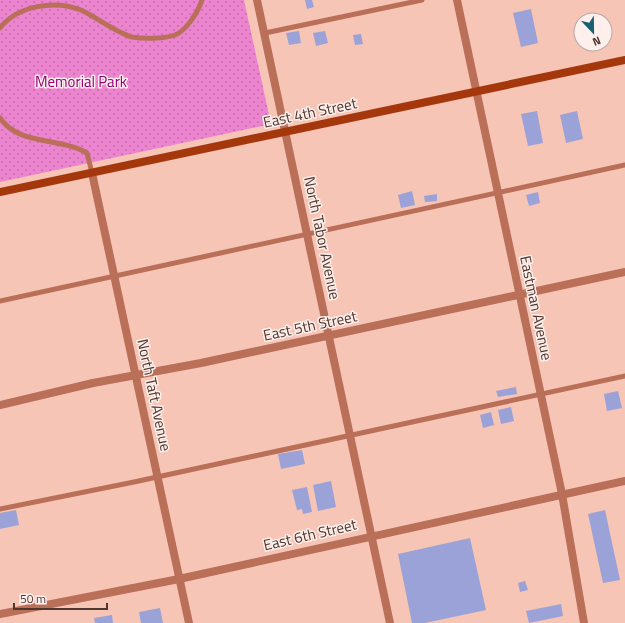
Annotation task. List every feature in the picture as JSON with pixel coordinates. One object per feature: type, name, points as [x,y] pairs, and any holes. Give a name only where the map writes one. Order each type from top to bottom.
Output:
[{"type":"main road","name":"East 4th Street","points":[[0,192],[625,60]]},
{"type":"street","name":"North Tabor Avenue","points":[[257,0],[390,623]]},
{"type":"street","name":"Eastman Avenue","points":[[456,0],[562,494],[584,623]]},
{"type":"street","name":"North Taft Avenue","points":[[92,173],[189,623]]},
{"type":"street","name":"East 5th Street","points":[[0,405],[136,375],[519,296],[625,272]]},
{"type":"street","name":"East 6th Street","points":[[0,614],[179,579],[625,481]]},
{"type":"lane","points":[[37,0],[39,6]]},
{"type":"lane","points":[[0,28],[4,22],[25,10],[39,6],[60,5],[80,9],[132,37],[155,38],[175,34],[196,15],[202,0]]},
{"type":"lane","points":[[265,32],[422,0]]},
{"type":"lane","points":[[0,118],[13,131],[22,135],[68,145],[87,153],[92,173]]},
{"type":"lane","points":[[0,301],[625,165]]},
{"type":"lane","points":[[0,509],[157,477],[350,434],[625,376]]},
{"type":"green space","name":"Memorial Park","points":[[0,0],[244,0],[271,124],[0,182]]},
{"type":"building","points":[[305,0],[312,0],[314,7],[307,9]]},
{"type":"building","points":[[531,9],[538,43],[521,47],[513,13]]},
{"type":"building","points":[[299,31],[301,43],[289,45],[286,33]]},
{"type":"building","points":[[325,31],[328,43],[316,46],[313,33]]},
{"type":"building","points":[[361,34],[363,44],[355,45],[353,35]]},
{"type":"building","points":[[537,111],[543,143],[528,146],[521,114]]},
{"type":"building","points":[[577,111],[583,139],[566,143],[560,115]]},
{"type":"building","points":[[412,191],[415,205],[401,208],[398,195]]},
{"type":"building","points":[[538,192],[540,203],[529,206],[526,195]]},
{"type":"building","points":[[437,194],[437,201],[425,202],[424,196]]},
{"type":"building","points":[[516,387],[517,394],[498,397],[496,391]]},
{"type":"building","points":[[618,391],[622,408],[607,411],[604,394]]},
{"type":"building","points":[[511,407],[514,421],[501,424],[498,410]]},
{"type":"building","points":[[491,412],[494,425],[483,428],[480,415]]},
{"type":"building","points":[[302,450],[305,464],[281,469],[278,454]]},
{"type":"building","points":[[331,481],[336,507],[318,511],[313,485]]},
{"type":"building","points":[[307,487],[312,512],[303,514],[302,509],[297,510],[292,490]]},
{"type":"building","points":[[16,510],[19,525],[0,529],[0,513]]},
{"type":"building","points":[[605,510],[620,580],[603,583],[588,514]]},
{"type":"building","points":[[470,538],[486,610],[425,623],[412,623],[398,554]]},
{"type":"building","points":[[525,581],[528,590],[520,592],[518,583]]},
{"type":"building","points":[[561,604],[563,616],[529,623],[526,611]]},
{"type":"building","points":[[160,608],[163,623],[141,623],[139,612]]},
{"type":"building","points":[[112,615],[113,623],[95,623],[94,618]]}]
